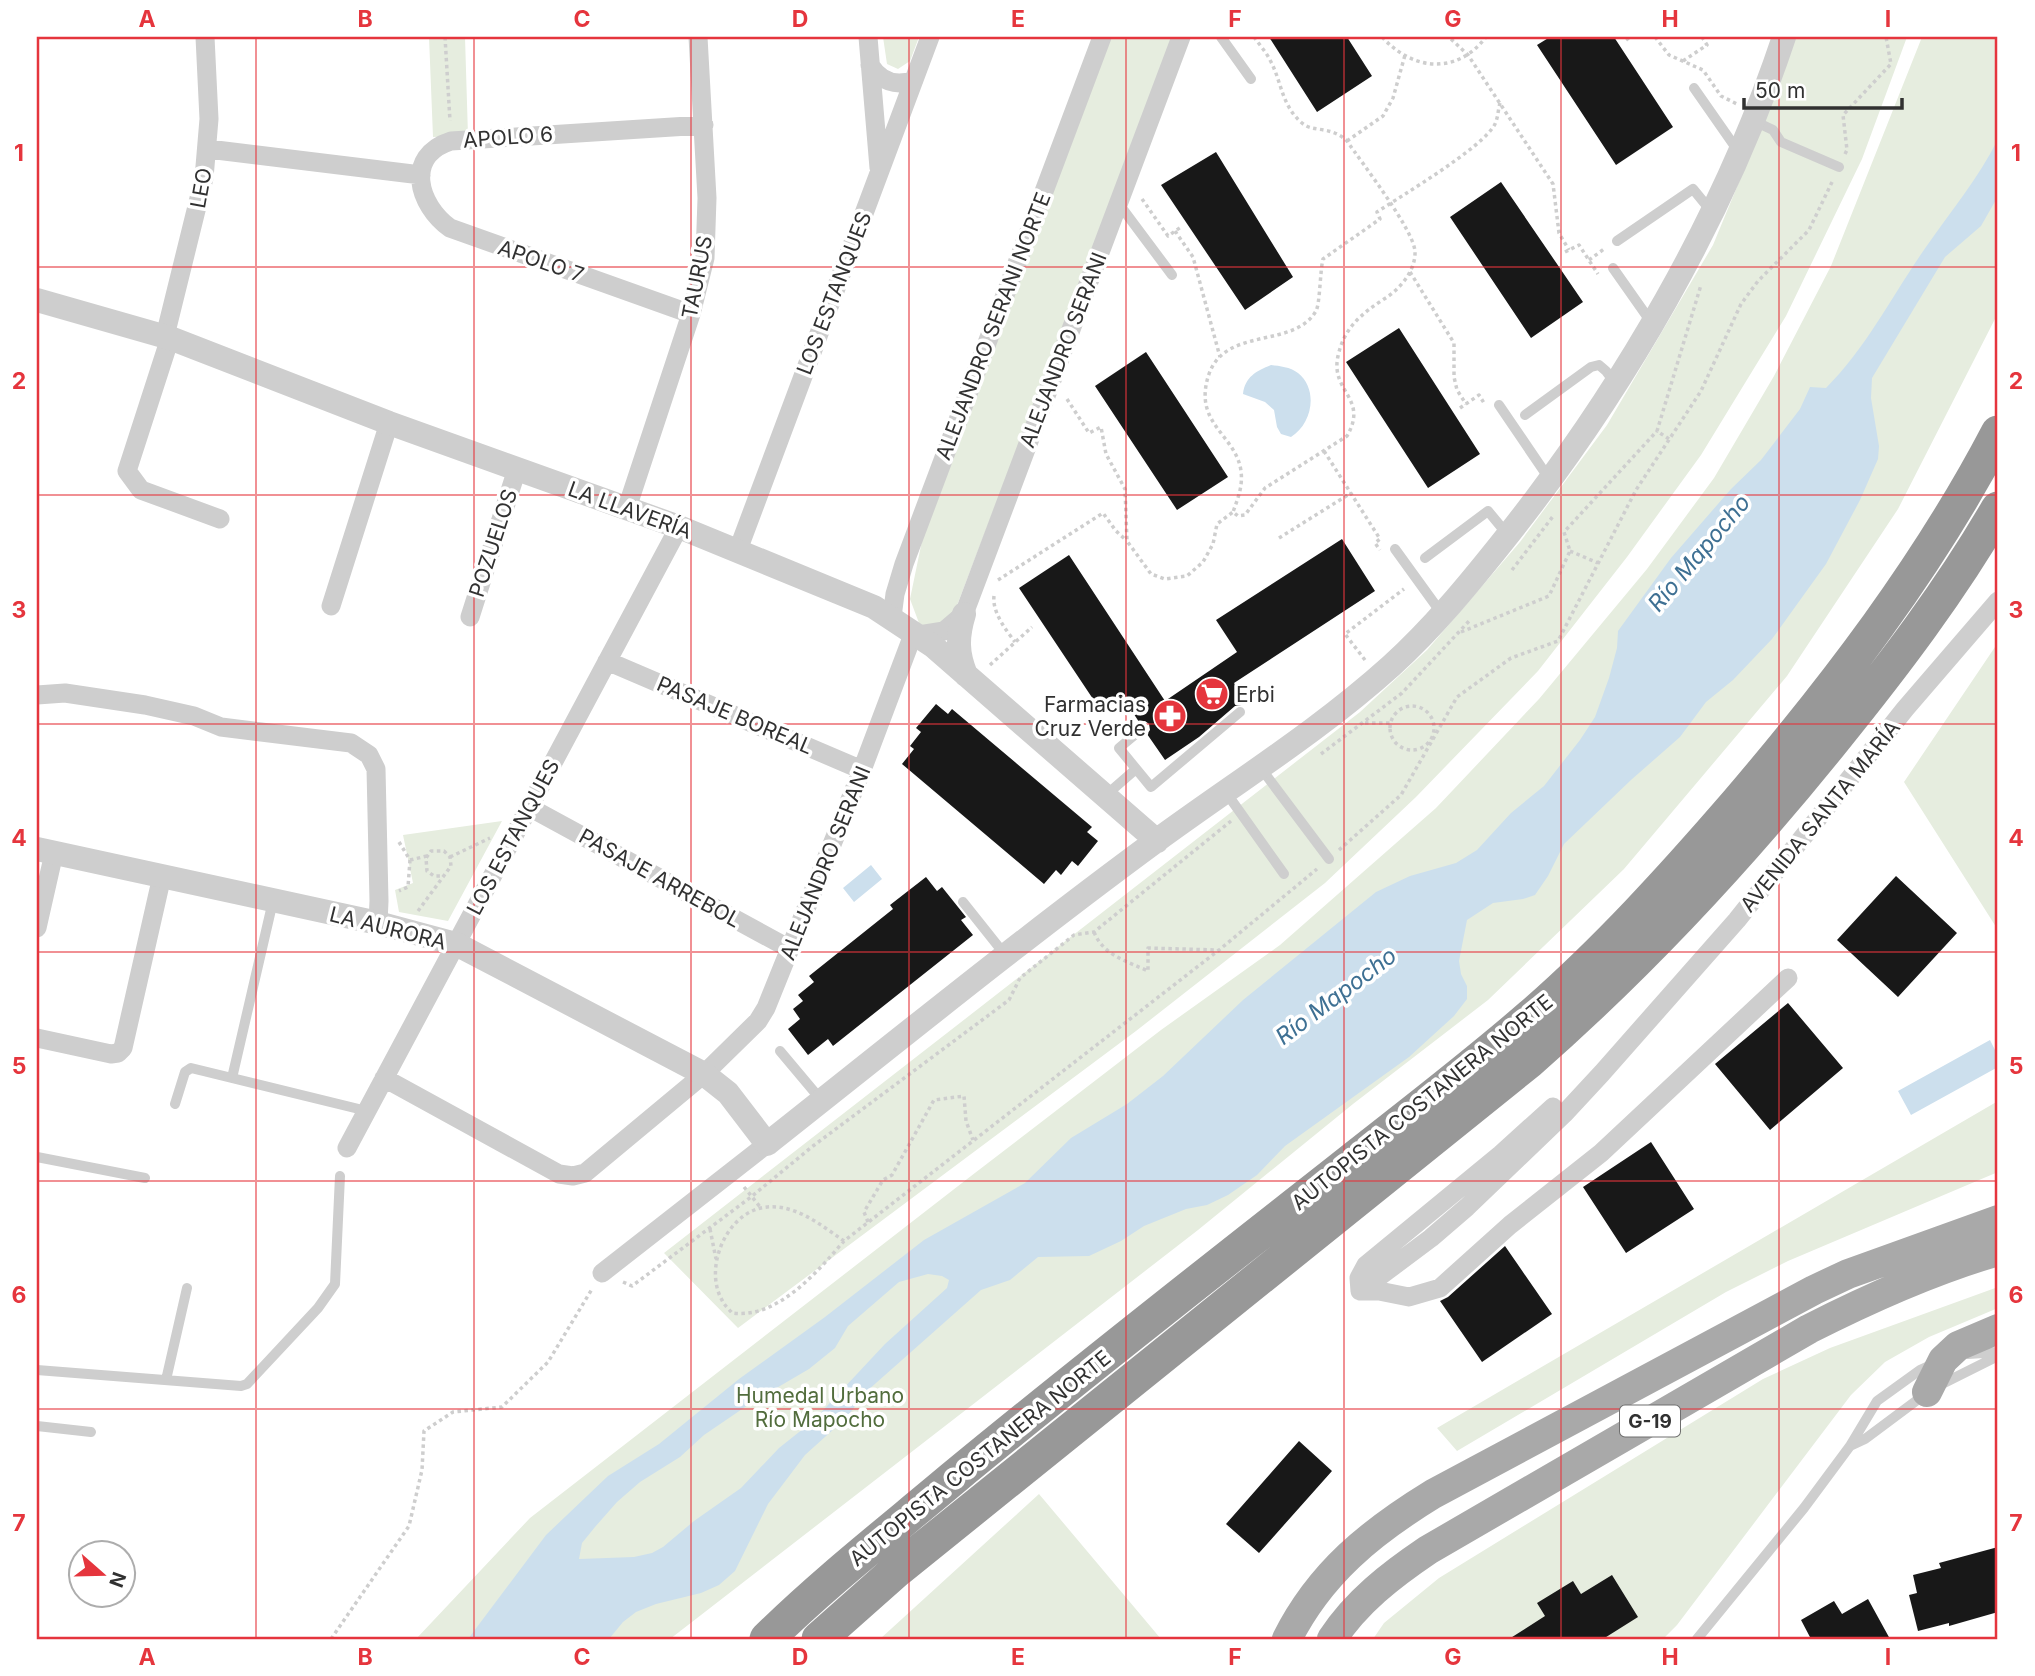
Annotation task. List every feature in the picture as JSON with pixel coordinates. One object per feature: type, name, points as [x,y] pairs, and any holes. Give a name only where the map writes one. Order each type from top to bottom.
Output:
[{"type":"highway","name":"AUTOPISTA COSTANERA NORTE","points":[[767,1639],[807,1599],[1035,1410],[1484,1057],[1565,985],[1707,838],[1815,709],[1915,572],[1962,500],[1998,433]]},
{"type":"highway","name":"AUTOPISTA COSTANERA NORTE","points":[[819,1639],[898,1569],[1529,1061],[1624,975],[1720,873],[1841,731],[1909,645],[1998,509]]},
{"type":"highway","points":[[754,1639],[807,1599]]},
{"type":"main road","name":"G-19","points":[[1287,1639],[1324,1581],[1349,1554],[1378,1530],[1433,1494],[1825,1285],[1957,1233],[1998,1220]]},
{"type":"main road","name":"G-19","points":[[1332,1639],[1385,1580],[1428,1550],[1821,1323],[1898,1287],[1998,1251]]},
{"type":"main road","points":[[1927,1392],[1943,1360],[1958,1346],[1998,1329]]},
{"type":"street","name":"LEO","points":[[205,37],[208,149],[198,208],[168,337],[127,471],[141,490],[220,519]]},
{"type":"street","name":"TAURUS","points":[[627,508],[691,314],[705,258],[707,229],[704,125],[698,37]]},
{"type":"street","points":[[868,37],[880,174]]},
{"type":"street","name":"LOS ESTANQUES","points":[[738,550],[930,37]]},
{"type":"street","name":"ALEJANDRO SERANI NORTE","points":[[892,617],[904,564],[1102,37]]},
{"type":"street","name":"ALEJANDRO SERANI","points":[[964,614],[1181,37]]},
{"type":"street","points":[[602,1273],[1157,841],[1348,702],[1390,666],[1442,614],[1508,535],[1549,480],[1652,324],[1739,152],[1784,37]]},
{"type":"street","points":[[870,65],[886,80],[900,83],[914,80]]},
{"type":"street","name":"APOLO 6","points":[[421,175],[425,158],[432,150],[450,141],[704,125]]},
{"type":"street","points":[[208,149],[421,175]]},
{"type":"street","name":"APOLO 7","points":[[421,175],[426,201],[433,213],[450,228],[691,314]]},
{"type":"street","name":"LA LLAVERÍA","points":[[37,300],[168,337],[389,423],[678,527],[848,595],[892,617],[917,634],[1157,841]]},
{"type":"street","points":[[331,606],[389,423]]},
{"type":"street","name":"POZUELOS","points":[[470,617],[517,469]]},
{"type":"street","name":"LOS ESTANQUES","points":[[347,1147],[678,527]]},
{"type":"street","name":"AVENIDA SANTA MARÍA","points":[[1788,978],[1601,1153],[1510,1225],[1440,1288],[1409,1297],[1378,1291],[1360,1291],[1359,1278],[1366,1265],[1501,1154],[1639,1029],[1737,920],[1905,709],[1998,601]]},
{"type":"street","points":[[917,634],[944,631],[964,614]]},
{"type":"street","points":[[964,614],[958,645],[960,661],[969,678]]},
{"type":"street","name":"ALEJANDRO SERANI","points":[[384,1078],[559,1174],[573,1176],[585,1173],[704,1074],[758,1021],[766,1009],[917,634]]},
{"type":"street","name":"PASAJE BOREAL","points":[[607,661],[862,770]]},
{"type":"street","points":[[37,695],[65,693],[145,705],[194,716],[221,727],[351,743],[369,755],[376,769],[378,923]]},
{"type":"street","name":"PASAJE ARREBOL","points":[[529,807],[790,949]]},
{"type":"street","points":[[37,928],[45,851]]},
{"type":"street","name":"LA AURORA","points":[[45,851],[378,923],[456,944],[704,1074],[728,1093],[767,1144]]},
{"type":"street","points":[[37,1038],[111,1054],[118,1053],[123,1048],[162,876]]},
{"type":"lane","points":[[1222,37],[1251,79]]},
{"type":"lane","points":[[1694,88],[1739,152]]},
{"type":"lane","points":[[1752,120],[1773,130],[1781,142],[1839,167]]},
{"type":"lane","points":[[1617,241],[1693,189],[1711,211]]},
{"type":"lane","points":[[1118,204],[1172,275]]},
{"type":"lane","points":[[1613,268],[1652,324]]},
{"type":"lane","points":[[1525,415],[1591,367],[1599,365],[1615,383]]},
{"type":"lane","points":[[1499,405],[1549,480]]},
{"type":"lane","points":[[1425,558],[1488,511],[1508,535]]},
{"type":"lane","points":[[1395,549],[1442,614]]},
{"type":"lane","points":[[1143,728],[1118,748],[1151,787],[1240,712]]},
{"type":"lane","points":[[1260,767],[1329,859]]},
{"type":"lane","points":[[1105,796],[1136,769]]},
{"type":"lane","points":[[1225,791],[1284,874]]},
{"type":"lane","points":[[232,1078],[273,901]]},
{"type":"lane","points":[[963,902],[1007,957]]},
{"type":"lane","points":[[780,1051],[822,1101]]},
{"type":"lane","points":[[175,1104],[188,1069],[366,1111]]},
{"type":"lane","points":[[37,1157],[145,1178]]},
{"type":"lane","points":[[37,1370],[241,1386],[247,1384],[318,1308],[335,1284],[340,1175]]},
{"type":"lane","points":[[166,1380],[187,1288]]},
{"type":"lane","points":[[1697,1639],[1804,1508],[1850,1446],[1877,1401],[1920,1370],[1943,1360],[1960,1354],[1998,1354]]},
{"type":"lane","points":[[1850,1446],[1865,1439],[1927,1392],[1998,1354]]},
{"type":"lane","points":[[37,1426],[91,1432]]},
{"type":"path","points":[[446,37],[450,141]]},
{"type":"path","points":[[1233,512],[1238,516],[1245,515],[1265,488],[1348,436],[1355,423],[1355,410],[1338,380],[1337,357],[1346,332],[1360,315],[1394,291],[1409,272],[1415,249],[1390,203],[1347,141],[1329,130],[1305,126],[1299,121],[1281,94],[1270,60],[1254,37]]},
{"type":"path","points":[[1382,37],[1405,55],[1427,63],[1444,64],[1460,60],[1476,50],[1486,37]]},
{"type":"path","points":[[1683,61],[1707,45],[1702,37]]},
{"type":"path","points":[[844,1241],[813,1219],[796,1212],[761,1208],[734,1224],[724,1238],[715,1270],[721,1299],[732,1313],[746,1314],[776,1304],[816,1274],[844,1241],[1219,950],[1401,795],[1457,697],[1511,658],[1558,641],[1636,490],[1701,391],[1741,304],[1758,281],[1809,230],[1847,150],[1843,115],[1891,64],[1886,37]]},
{"type":"path","points":[[1451,39],[1468,55],[1553,184],[1559,233],[1569,250]]},
{"type":"path","points":[[1347,141],[1383,116],[1393,99],[1405,55]]},
{"type":"path","points":[[996,581],[1102,513],[1151,574],[1165,579],[1187,576],[1203,562],[1213,544],[1217,524],[1233,512],[1241,489],[1241,468],[1213,423],[1207,407],[1205,390],[1210,372],[1231,349],[1250,340],[1286,332],[1304,323],[1316,311],[1323,259],[1380,219],[1377,212],[1483,141],[1495,124],[1500,103]]},
{"type":"path","points":[[1126,182],[1142,199],[1168,236],[1181,227]]},
{"type":"path","points":[[1175,231],[1193,257],[1220,358]]},
{"type":"path","points":[[1589,260],[1617,241]]},
{"type":"path","points":[[1409,272],[1454,343],[1454,377],[1457,390],[1466,404]]},
{"type":"path","points":[[1460,632],[1549,596],[1570,551],[1564,532],[1657,431],[1702,283],[1689,306]]},
{"type":"path","points":[[1050,384],[1068,400],[1089,433],[1101,427],[1106,454],[1125,489],[1127,541]]},
{"type":"path","points":[[1657,431],[1669,439]]},
{"type":"path","points":[[1324,451],[1380,539],[1375,543],[1381,553]]},
{"type":"path","points":[[1279,538],[1351,493]]},
{"type":"path","points":[[1511,571],[1558,510]]},
{"type":"path","points":[[1570,551],[1598,563]]},
{"type":"path","points":[[1370,666],[1345,634],[1405,590],[1399,581]]},
{"type":"path","points":[[994,592],[993,603],[1005,629],[1015,642]]},
{"type":"path","points":[[1320,755],[1402,692],[1477,612]]},
{"type":"path","points":[[969,678],[1032,626]]},
{"type":"path","points":[[1412,706],[1419,708],[1431,717],[1433,739],[1421,748],[1407,751],[1395,743],[1389,730],[1390,723],[1398,710],[1412,706]]},
{"type":"path","points":[[1364,723],[1390,723]]},
{"type":"path","points":[[331,1639],[408,1526],[422,1470],[424,1431],[453,1412],[502,1407],[548,1362],[602,1273],[632,1286],[751,1197],[813,1146],[1009,1000],[1020,978],[1074,936],[1094,932],[1241,814]]},
{"type":"path","points":[[450,857],[500,834],[516,832]]},
{"type":"path","points":[[413,917],[451,866],[450,857],[440,850],[431,851],[425,862],[427,871],[434,876],[443,876]]},
{"type":"path","points":[[411,860],[427,856]]},
{"type":"path","points":[[1094,932],[1098,944],[1115,957],[1147,971],[1148,948],[1219,950]]},
{"type":"path","points":[[868,1222],[864,1212],[883,1180],[892,1175],[934,1100],[964,1096],[966,1121],[973,1140]]},
{"type":"path","points":[[732,1171],[761,1208]]},
{"type":"path","points":[[710,1228],[717,1261]]},
{"type":"green space","points":[[429,37],[465,37],[468,136],[433,137]]},
{"type":"green space","points":[[883,37],[919,37],[910,61],[898,69],[887,64]]},
{"type":"green space","points":[[1107,37],[1175,37],[951,621],[934,631],[919,623],[910,599],[924,531]]},
{"type":"green space","points":[[1794,37],[1907,37],[1862,159],[1786,316],[1701,455],[1627,557],[1538,671],[1416,797],[1325,883],[1136,1031],[738,1328],[664,1253],[1360,712],[1427,650],[1520,542],[1607,425],[1713,245],[1765,119]]},
{"type":"green space","name":"Humedal Urbano Río Mapocho","points":[[1922,37],[1998,37],[1998,313],[1898,509],[1787,676],[1624,869],[1488,1000],[1353,1104],[1198,1230],[670,1639],[416,1639],[530,1518],[1161,1030],[1280,945],[1436,808],[1539,699],[1647,569],[1714,478],[1774,376],[1831,266]]},
{"type":"green space","points":[[1995,647],[1998,649],[1998,930],[1904,782]]},
{"type":"green space","points":[[502,821],[448,921],[399,912],[395,890],[413,883],[403,835]]},
{"type":"green space","points":[[1998,1101],[1998,1172],[1788,1261],[1726,1292],[1457,1451],[1437,1428]]},
{"type":"green space","points":[[1998,1287],[1998,1308],[1929,1337],[1885,1362],[1851,1395],[1677,1625],[1663,1639],[1373,1639],[1384,1623],[1439,1578],[1763,1379],[1830,1348]]},
{"type":"green space","points":[[1039,1494],[1161,1639],[880,1639]]},
{"type":"water","name":"Río Mapocho","points":[[1998,139],[1998,196],[1981,226],[1945,257],[1872,378],[1871,398],[1879,446],[1878,459],[1826,564],[1772,639],[1733,680],[1706,702],[1680,737],[1564,844],[1535,895],[1493,903],[1467,920],[1459,961],[1467,986],[1467,999],[1454,1016],[1409,1057],[1285,1146],[1257,1175],[1228,1195],[1207,1205],[1186,1209],[1144,1226],[1121,1241],[1089,1256],[1038,1257],[1010,1280],[981,1290],[867,1391],[846,1418],[805,1455],[768,1504],[735,1571],[719,1585],[636,1612],[623,1622],[609,1639],[468,1639],[546,1535],[608,1476],[659,1444],[739,1379],[924,1240],[1025,1183],[1071,1138],[1127,1104],[1163,1076],[1243,1000],[1376,892],[1410,876],[1456,863],[1477,850],[1511,813],[1544,786],[1595,717],[1609,678],[1617,648],[1618,631],[1671,558],[1731,489],[1761,460],[1800,409],[1810,387],[1826,388],[1841,372]],"holes":[[[928,1274],[949,1280],[947,1288],[885,1344],[813,1421],[779,1448],[741,1488],[652,1553],[634,1557],[579,1559],[582,1543],[617,1502],[640,1482],[680,1457],[704,1435],[751,1403],[809,1369],[835,1348],[848,1326],[899,1282]]]},
{"type":"water","points":[[1271,365],[1295,371],[1309,388],[1311,397],[1308,416],[1291,437],[1281,434],[1274,410],[1265,402],[1243,394],[1252,375]]},
{"type":"water","points":[[871,865],[882,879],[854,902],[843,888]]},
{"type":"water","points":[[1990,1040],[1998,1056],[1998,1067],[1911,1115],[1898,1091]]},
{"type":"building","points":[[1269,37],[1347,37],[1372,76],[1317,112]]},
{"type":"building","points":[[1550,37],[1614,37],[1673,127],[1616,165],[1537,45]]},
{"type":"building","points":[[1216,152],[1293,277],[1245,310],[1161,185]]},
{"type":"building","points":[[1501,182],[1583,302],[1531,338],[1450,217]]},
{"type":"building","points":[[1399,328],[1480,454],[1428,488],[1346,362]]},
{"type":"building","points":[[1146,352],[1228,477],[1177,510],[1095,386]]},
{"type":"building","points":[[1342,539],[1375,591],[1234,683],[1248,704],[1235,706],[1199,737],[1165,760],[1147,734],[1150,730],[1149,724],[1145,721],[1139,722],[1123,697],[1101,711],[1019,588],[1069,555],[1165,701],[1237,652],[1216,620]]},
{"type":"building","points":[[936,704],[948,714],[952,709],[1092,827],[1087,832],[1098,841],[1078,866],[1072,861],[1061,875],[1056,870],[1044,884],[902,764],[914,749],[910,746],[921,732],[916,728]]},
{"type":"building","points":[[1896,876],[1957,933],[1898,997],[1837,940]]},
{"type":"building","points":[[926,877],[937,891],[942,887],[966,917],[961,920],[973,935],[833,1046],[828,1039],[808,1055],[788,1029],[800,1019],[793,1009],[803,1001],[798,995],[814,982],[809,976],[893,909],[890,905]]},
{"type":"building","points":[[1788,1003],[1843,1068],[1770,1130],[1715,1064]]},
{"type":"building","points":[[1651,1142],[1694,1209],[1626,1253],[1583,1187]]},
{"type":"building","points":[[1505,1246],[1552,1314],[1482,1362],[1440,1301],[1448,1297]]},
{"type":"building","points":[[1299,1441],[1332,1471],[1259,1553],[1226,1524]]},
{"type":"building","points":[[1998,1547],[1998,1612],[1949,1626],[1949,1623],[1918,1631],[1909,1595],[1917,1593],[1913,1575],[1941,1568],[1939,1563]]},
{"type":"building","points":[[1612,1575],[1638,1617],[1603,1639],[1509,1639],[1545,1616],[1537,1603],[1573,1581],[1581,1594]]},
{"type":"building","points":[[1868,1599],[1890,1639],[1811,1639],[1801,1620],[1834,1601],[1842,1614]]},
{"type":"place","name":"Erbi","points":[[1212,694]]},
{"type":"place","name":"Farmacias Cruz Verde","points":[[1170,716]]}]
